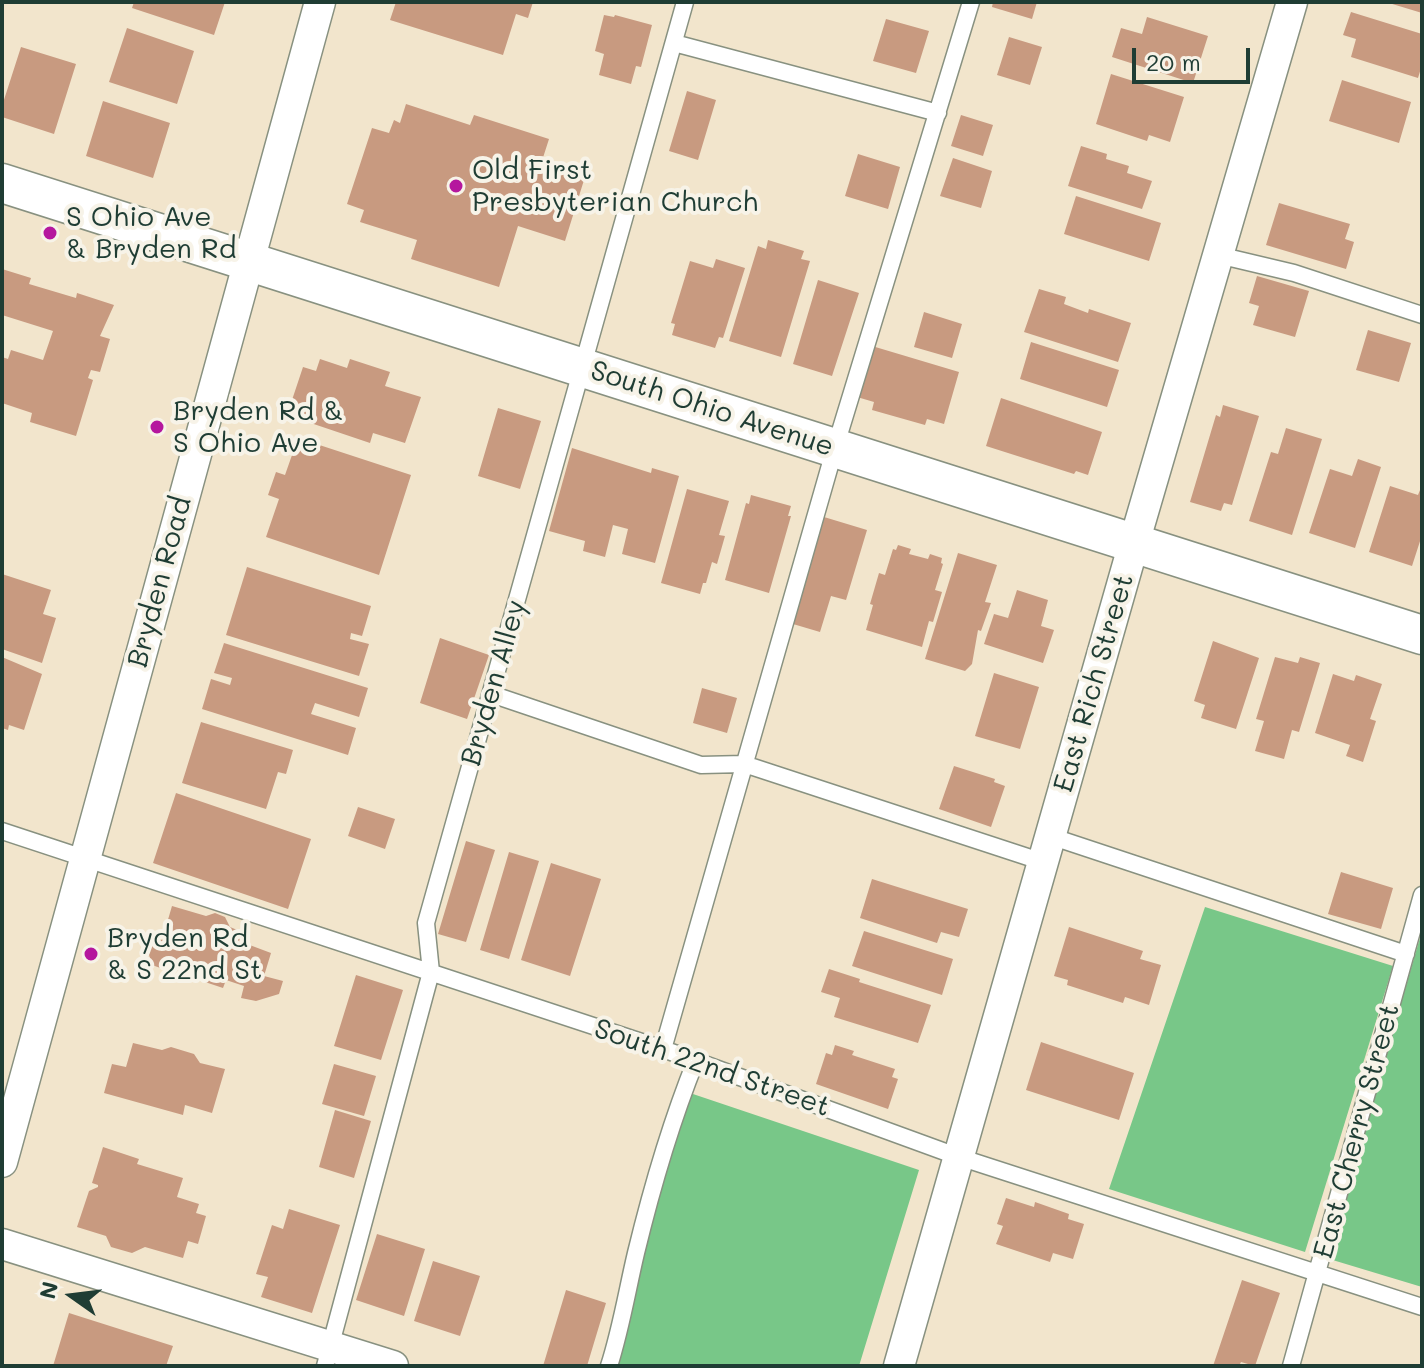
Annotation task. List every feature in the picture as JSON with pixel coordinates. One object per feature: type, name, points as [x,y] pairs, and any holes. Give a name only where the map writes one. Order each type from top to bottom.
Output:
[{"type":"street","name":"Bryden Road","points":[[2,1162],[320,2]]},
{"type":"street","name":"East Rich Street","points":[[899,1366],[1292,2]]},
{"type":"street","name":"South Ohio Avenue","points":[[2,183],[1422,635]]},
{"type":"street","points":[[2,1244],[328,1356],[393,1366]]},
{"type":"lane","name":"Bryden Alley","points":[[328,1356],[431,972],[426,923],[685,2]]},
{"type":"lane","points":[[663,1049],[835,448],[971,2]]},
{"type":"lane","points":[[674,43],[938,113]]},
{"type":"lane","points":[[1218,255],[1294,273],[1422,315]]},
{"type":"lane","points":[[491,694],[701,765],[744,764],[1406,954]]},
{"type":"lane","name":"South 22nd Street","points":[[2,831],[696,1060],[959,1157],[1422,1307]]},
{"type":"lane","name":"East Cherry Street","points":[[1291,1366],[1422,895]]},
{"type":"lane","points":[[609,1366],[621,1331],[636,1254],[675,1112],[696,1060]]},
{"type":"green space","points":[[1205,907],[1393,966],[1305,1252],[1109,1189]]},
{"type":"green space","points":[[1422,931],[1422,1287],[1326,1258]]},
{"type":"green space","points":[[687,1092],[919,1170],[859,1366],[609,1366]]},
{"type":"building","points":[[134,2],[225,2],[214,35],[132,8]]},
{"type":"building","points":[[396,2],[533,2],[528,18],[516,14],[503,55],[390,20]]},
{"type":"building","points":[[993,2],[1037,2],[1032,19],[992,7]]},
{"type":"building","points":[[1422,2],[1422,13],[1389,3]]},
{"type":"building","points":[[1351,12],[1422,34],[1422,65],[1418,78],[1351,57],[1356,39],[1343,35]]},
{"type":"building","points":[[604,15],[652,25],[641,67],[636,66],[631,84],[599,75],[604,54],[595,51]]},
{"type":"building","points":[[1147,17],[1208,36],[1193,83],[1112,57],[1121,28],[1142,34]]},
{"type":"building","points":[[886,19],[929,31],[916,73],[873,61]]},
{"type":"building","points":[[127,28],[194,51],[177,104],[109,82]]},
{"type":"building","points":[[1009,37],[1042,47],[1030,85],[997,75]]},
{"type":"building","points":[[21,47],[76,64],[54,134],[2,117],[2,106]]},
{"type":"building","points":[[1111,74],[1184,97],[1170,142],[1149,135],[1147,141],[1096,124]]},
{"type":"building","points":[[1342,80],[1411,102],[1399,143],[1329,121]]},
{"type":"building","points":[[687,91],[716,100],[698,160],[669,151]]},
{"type":"building","points":[[103,101],[170,123],[153,178],[86,156]]},
{"type":"building","points":[[406,104],[470,125],[474,115],[549,139],[540,167],[584,180],[565,241],[518,226],[499,287],[411,259],[417,240],[360,222],[364,210],[347,204],[372,128],[389,133],[394,120],[400,123]]},
{"type":"building","points":[[961,115],[993,125],[983,156],[951,146]]},
{"type":"building","points":[[1081,146],[1107,154],[1106,159],[1129,166],[1127,173],[1152,181],[1142,209],[1068,186]]},
{"type":"building","points":[[858,154],[900,167],[888,209],[845,196]]},
{"type":"building","points":[[953,158],[992,171],[981,208],[940,196]]},
{"type":"building","points":[[1076,196],[1161,223],[1149,261],[1064,234]]},
{"type":"building","points":[[1279,203],[1350,224],[1345,239],[1354,242],[1346,269],[1266,245]]},
{"type":"building","points":[[768,240],[804,251],[801,259],[810,261],[781,357],[729,341],[758,246],[766,249]]},
{"type":"building","points":[[716,259],[745,268],[723,338],[719,337],[715,348],[672,335],[675,324],[671,323],[690,261],[713,268]]},
{"type":"building","points":[[2,269],[31,278],[29,284],[76,298],[77,293],[114,305],[100,336],[110,339],[100,372],[91,370],[88,378],[93,380],[76,436],[30,422],[32,413],[2,403],[2,357],[8,359],[11,350],[43,360],[53,331],[2,315]]},
{"type":"building","points":[[1257,276],[1309,291],[1295,337],[1253,325],[1259,306],[1249,303]]},
{"type":"building","points":[[818,280],[859,293],[832,376],[793,364]]},
{"type":"building","points":[[1039,289],[1066,297],[1064,304],[1088,313],[1089,309],[1131,323],[1118,362],[1024,332]]},
{"type":"building","points":[[924,312],[962,324],[952,358],[914,347]]},
{"type":"building","points":[[1368,330],[1411,343],[1399,382],[1356,370]]},
{"type":"building","points":[[1031,342],[1119,370],[1107,407],[1020,379]]},
{"type":"building","points":[[872,346],[959,372],[944,424],[927,419],[925,425],[872,410],[874,402],[857,397]]},
{"type":"building","points":[[320,359],[347,368],[350,359],[390,372],[385,386],[421,397],[405,443],[373,433],[370,443],[287,415],[303,367],[316,371]]},
{"type":"building","points":[[1001,398],[1102,432],[1088,475],[1076,471],[1074,474],[986,446]]},
{"type":"building","points":[[1223,405],[1259,416],[1232,505],[1224,503],[1221,511],[1190,502],[1216,415],[1220,417]]},
{"type":"building","points":[[498,408],[541,421],[520,489],[478,476]]},
{"type":"building","points":[[1286,428],[1322,439],[1292,535],[1249,521],[1271,452],[1278,454]]},
{"type":"building","points":[[298,438],[411,475],[379,575],[266,537],[279,499],[268,495],[276,472],[285,475]]},
{"type":"building","points":[[572,448],[651,473],[652,468],[679,476],[655,563],[622,554],[628,529],[613,525],[605,557],[583,551],[585,541],[549,531]]},
{"type":"building","points":[[1358,459],[1381,467],[1355,548],[1309,533],[1330,469],[1352,476]]},
{"type":"building","points":[[1422,485],[1422,535],[1412,566],[1369,552],[1390,486],[1418,495]]},
{"type":"building","points":[[687,489],[729,501],[719,535],[725,536],[717,564],[712,562],[700,594],[661,583]]},
{"type":"building","points":[[751,495],[791,506],[788,516],[791,516],[769,593],[725,580],[746,503],[749,504]]},
{"type":"building","points":[[824,517],[867,530],[846,600],[831,596],[820,632],[793,624]]},
{"type":"building","points":[[898,545],[911,549],[909,554],[928,559],[930,554],[942,558],[935,590],[942,592],[922,647],[866,630],[879,573],[885,575],[893,549],[896,550]]},
{"type":"building","points":[[958,553],[997,565],[985,602],[991,603],[981,631],[978,630],[972,664],[965,671],[925,659]]},
{"type":"building","points":[[247,567],[371,606],[362,636],[351,633],[350,639],[369,644],[359,676],[226,635]]},
{"type":"building","points":[[2,574],[51,590],[43,614],[56,618],[42,663],[2,649]]},
{"type":"building","points":[[1017,590],[1048,600],[1041,626],[1054,630],[1043,663],[984,644],[994,614],[1008,618]]},
{"type":"building","points":[[440,638],[489,655],[467,719],[420,703]]},
{"type":"building","points":[[1213,641],[1259,658],[1236,729],[1201,718],[1205,705],[1194,701]]},
{"type":"building","points":[[224,643],[368,688],[359,717],[315,703],[311,714],[356,728],[348,755],[202,709],[211,679],[230,685],[232,678],[214,673]]},
{"type":"building","points":[[2,657],[42,674],[24,730],[9,725],[8,730],[2,728]]},
{"type":"building","points":[[1275,657],[1298,663],[1300,657],[1320,663],[1299,732],[1292,730],[1284,759],[1255,751],[1264,721],[1256,719]]},
{"type":"building","points":[[994,673],[1039,687],[1020,749],[975,736]]},
{"type":"building","points":[[1333,674],[1354,681],[1356,675],[1382,684],[1370,719],[1376,721],[1363,762],[1346,756],[1350,745],[1315,733]]},
{"type":"building","points":[[702,688],[737,698],[727,733],[693,723]]},
{"type":"building","points":[[201,722],[293,750],[286,774],[278,772],[266,809],[182,783]]},
{"type":"building","points":[[954,766],[995,779],[994,782],[1005,786],[991,827],[939,809]]},
{"type":"building","points":[[176,793],[311,839],[288,909],[153,863]]},
{"type":"building","points":[[358,807],[395,819],[385,849],[348,836]]},
{"type":"building","points":[[466,841],[495,850],[466,942],[438,934]]},
{"type":"building","points":[[509,852],[539,861],[509,959],[480,950]]},
{"type":"building","points":[[551,863],[601,879],[570,976],[521,960]]},
{"type":"building","points":[[1341,872],[1393,888],[1381,929],[1328,914]]},
{"type":"building","points":[[872,879],[968,909],[959,937],[941,932],[937,943],[860,918]]},
{"type":"building","points":[[172,906],[206,916],[215,913],[225,917],[230,927],[242,932],[239,941],[271,953],[264,976],[283,981],[279,994],[256,1001],[241,998],[244,986],[226,980],[223,988],[190,977],[193,968],[179,964],[166,970],[152,965],[147,948],[155,937],[162,940]]},
{"type":"building","points":[[1069,927],[1143,951],[1140,959],[1161,965],[1149,1005],[1125,997],[1123,1003],[1067,985],[1068,980],[1054,976]]},
{"type":"building","points":[[864,931],[953,959],[942,995],[852,966]]},
{"type":"building","points":[[829,969],[931,1005],[918,1043],[834,1017],[840,998],[821,992]]},
{"type":"building","points":[[356,975],[403,990],[381,1060],[334,1046]]},
{"type":"building","points":[[1041,1042],[1134,1073],[1119,1120],[1026,1090]]},
{"type":"building","points":[[133,1043],[162,1050],[171,1047],[194,1054],[200,1063],[225,1069],[212,1113],[185,1105],[183,1115],[104,1093],[112,1064],[126,1067]]},
{"type":"building","points":[[835,1045],[854,1051],[852,1055],[895,1069],[892,1077],[898,1079],[888,1109],[816,1084],[826,1053],[832,1055]]},
{"type":"building","points":[[334,1064],[376,1076],[364,1116],[322,1104]]},
{"type":"building","points":[[335,1110],[371,1121],[354,1178],[319,1167]]},
{"type":"building","points":[[103,1147],[139,1159],[137,1164],[183,1178],[177,1197],[199,1204],[196,1213],[206,1216],[198,1244],[188,1241],[183,1258],[145,1247],[132,1253],[111,1247],[106,1236],[77,1227],[89,1191],[98,1187],[92,1183]]},
{"type":"building","points":[[1006,1198],[1034,1207],[1035,1202],[1069,1214],[1068,1219],[1084,1224],[1073,1259],[1053,1253],[1050,1262],[996,1244],[1003,1226],[997,1224]]},
{"type":"building","points":[[289,1209],[340,1225],[312,1313],[261,1297],[268,1277],[256,1274],[272,1225],[283,1229]]},
{"type":"building","points":[[377,1234],[425,1249],[404,1316],[356,1300]]},
{"type":"building","points":[[433,1261],[480,1276],[460,1336],[414,1321]]},
{"type":"building","points":[[1242,1280],[1280,1293],[1255,1366],[1241,1362],[1239,1366],[1213,1366]]},
{"type":"building","points":[[566,1290],[606,1303],[587,1366],[543,1366]]},
{"type":"building","points":[[69,1313],[173,1346],[166,1366],[53,1366]]},
{"type":"place","name":"Old First Presbyterian Church","points":[[456,186]]},
{"type":"place","name":"S Ohio Ave & Bryden Rd","points":[[50,233]]},
{"type":"place","name":"Bryden Rd & S Ohio Ave","points":[[157,427]]},
{"type":"place","name":"Bryden Rd & S 22nd St","points":[[91,954]]}]
